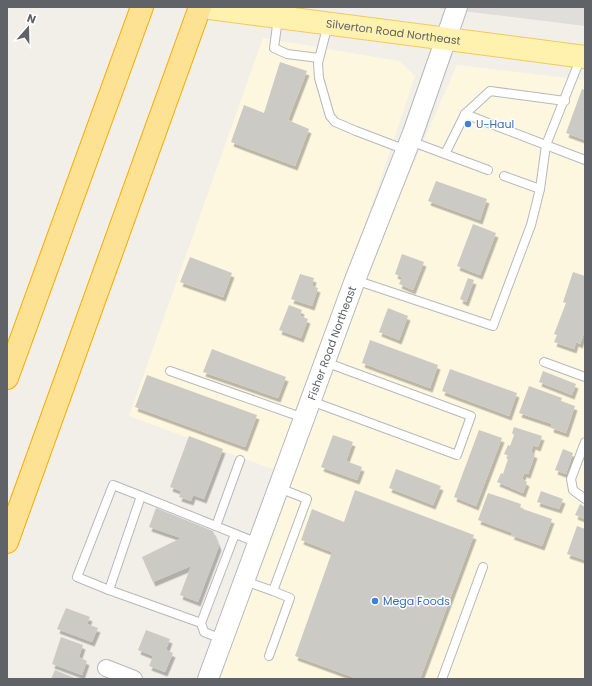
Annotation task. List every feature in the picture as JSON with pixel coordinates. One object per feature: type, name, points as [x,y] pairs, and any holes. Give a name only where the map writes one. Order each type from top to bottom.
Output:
[{"type":"highway","points":[[7,378],[142,7]]},
{"type":"highway","points":[[7,542],[201,7]]},
{"type":"main road","name":"Silverton Road Northeast","points":[[201,7],[583,56]]},
{"type":"street","name":"Fisher Road Northeast","points":[[210,678],[222,638],[259,544],[355,280],[408,146],[457,7]]},
{"type":"street","points":[[106,668],[134,679]]},
{"type":"lane","points":[[279,17],[274,48],[287,54],[319,58]]},
{"type":"lane","points":[[328,23],[319,58],[319,78],[330,116],[335,122],[375,140],[445,154],[488,170]]},
{"type":"lane","points":[[355,280],[492,326],[531,225],[540,189],[546,145],[583,56]]},
{"type":"lane","points":[[445,154],[465,114],[490,91],[565,101]]},
{"type":"lane","points":[[465,114],[585,160]]},
{"type":"lane","points":[[504,176],[540,189]]},
{"type":"lane","points":[[170,371],[458,454],[471,416],[325,362]]},
{"type":"lane","points":[[544,362],[585,377]]},
{"type":"lane","points":[[585,442],[571,479],[573,490],[585,499]]},
{"type":"lane","points":[[216,526],[240,460]]},
{"type":"lane","points":[[201,623],[77,578],[112,485],[259,544]]},
{"type":"lane","points":[[273,591],[307,498],[279,488]]},
{"type":"lane","points":[[109,590],[141,496]]},
{"type":"lane","points":[[222,638],[204,632],[201,623],[235,534]]},
{"type":"lane","points":[[442,679],[483,567]]},
{"type":"lane","points":[[245,581],[290,598],[269,656]]},
{"type":"shaded area","points":[[429,7],[585,7],[585,26]]},
{"type":"shaded area","points":[[263,38],[399,61],[415,76],[375,196],[275,470],[129,416]]},
{"type":"shaded area","points":[[457,65],[585,80],[585,679],[217,679],[375,252]]},
{"type":"building","points":[[280,62],[307,71],[288,120],[309,129],[295,166],[231,142],[244,105],[264,113]]},
{"type":"building","points":[[582,89],[585,90],[585,140],[566,133]]},
{"type":"building","points":[[436,181],[487,199],[480,220],[428,201]]},
{"type":"building","points":[[473,224],[496,233],[480,275],[457,266]]},
{"type":"building","points":[[402,254],[424,262],[413,290],[399,284],[402,277],[395,274]]},
{"type":"building","points":[[190,257],[232,273],[223,297],[180,282]]},
{"type":"building","points":[[573,272],[585,276],[585,331],[580,344],[576,342],[574,349],[554,342],[557,335],[554,334],[566,303],[563,302]]},
{"type":"building","points":[[300,274],[314,278],[312,286],[318,288],[312,306],[291,299]]},
{"type":"building","points":[[468,278],[474,280],[466,302],[460,299]]},
{"type":"building","points":[[289,305],[302,310],[300,316],[308,319],[301,338],[279,330]]},
{"type":"building","points":[[388,308],[408,316],[399,340],[379,332]]},
{"type":"building","points":[[370,340],[438,365],[430,388],[362,363]]},
{"type":"building","points":[[212,349],[286,377],[278,398],[203,372]]},
{"type":"building","points":[[450,369],[517,393],[509,416],[442,391]]},
{"type":"building","points":[[543,371],[576,384],[572,395],[539,382]]},
{"type":"building","points":[[147,375],[257,415],[245,447],[135,407]]},
{"type":"building","points":[[529,386],[562,398],[561,401],[575,406],[566,433],[551,428],[552,424],[519,413]]},
{"type":"building","points":[[514,427],[542,436],[538,447],[533,445],[531,452],[535,454],[528,474],[524,473],[522,479],[527,482],[523,493],[497,482],[501,473],[503,474],[509,456],[504,454],[508,445],[510,446],[514,435],[512,433]]},
{"type":"building","points":[[479,430],[502,438],[476,506],[454,497]]},
{"type":"building","points":[[333,435],[353,442],[346,461],[362,467],[357,480],[321,467]]},
{"type":"building","points":[[189,436],[223,449],[204,499],[193,495],[191,501],[179,497],[181,491],[170,487]]},
{"type":"building","points":[[563,449],[573,453],[566,474],[555,470]]},
{"type":"building","points":[[396,469],[441,486],[433,505],[389,488]]},
{"type":"building","points":[[355,490],[474,535],[420,679],[358,679],[295,656],[332,552],[301,540],[312,509],[344,522]]},
{"type":"building","points":[[541,491],[563,499],[559,509],[537,502]]},
{"type":"building","points":[[488,493],[521,504],[520,508],[552,519],[542,546],[511,535],[513,533],[478,520]]},
{"type":"building","points":[[580,504],[585,507],[585,519],[575,515]]},
{"type":"building","points":[[156,508],[213,531],[219,546],[198,602],[180,595],[191,566],[153,582],[142,557],[181,538],[149,527]]},
{"type":"building","points":[[577,526],[585,529],[585,560],[567,554]]},
{"type":"building","points":[[66,608],[90,617],[87,624],[98,628],[92,642],[57,629]]},
{"type":"building","points":[[146,630],[170,639],[166,650],[173,653],[165,672],[149,666],[153,656],[138,650]]},
{"type":"building","points":[[61,637],[83,645],[79,657],[87,661],[82,675],[52,664]]},
{"type":"building","points":[[55,670],[77,679],[51,679]]},
{"type":"place","name":"U-Haul","points":[[468,124]]},
{"type":"place","name":"Mega Foods","points":[[375,601]]}]
